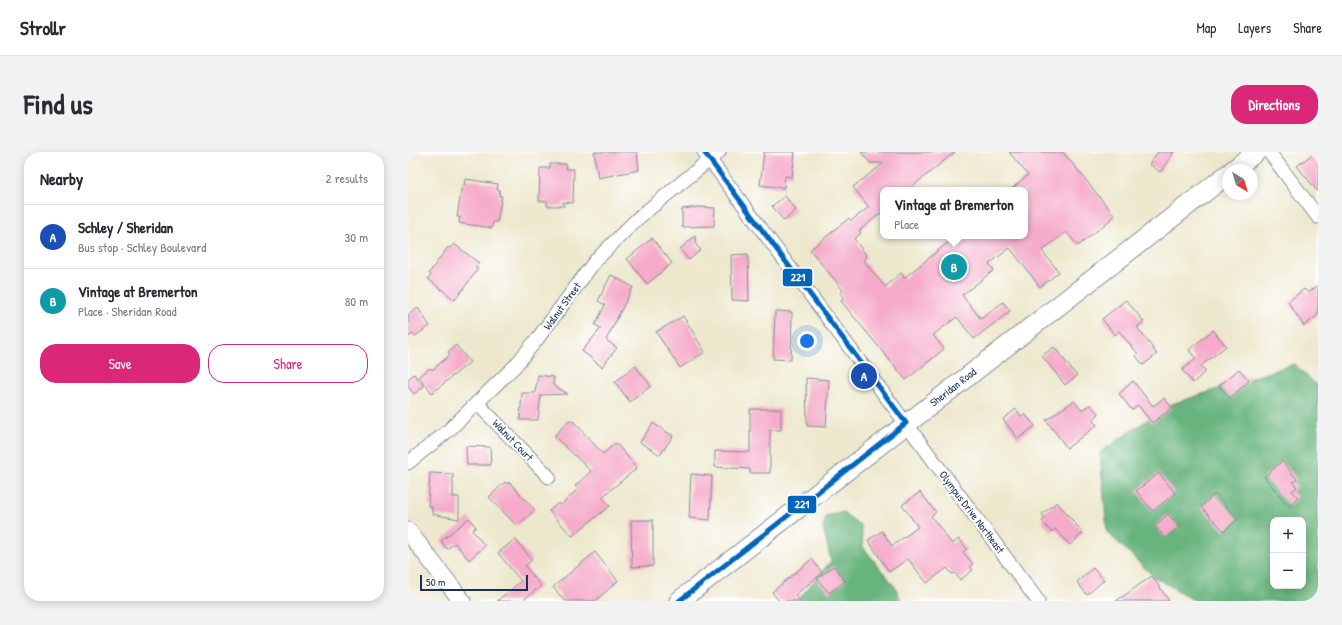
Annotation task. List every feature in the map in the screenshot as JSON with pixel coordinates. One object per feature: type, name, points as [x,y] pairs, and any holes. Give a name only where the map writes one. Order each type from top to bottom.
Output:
[{"type":"main road","points":[[1241,164],[1256,152]]},
{"type":"main road","name":"Sheridan Road","points":[[679,601],[1222,179]]},
{"type":"street","points":[[1269,152],[1318,217]]},
{"type":"street","name":"Walnut Street","points":[[408,463],[448,431],[523,356],[595,260],[637,219],[711,154]]},
{"type":"street","name":"Olympus Drive Northeast","points":[[711,154],[906,424],[1038,601]]},
{"type":"street","name":"Walnut Court","points":[[477,403],[548,477]]},
{"type":"street","points":[[408,531],[462,601]]},
{"type":"green space","points":[[1294,364],[1318,386],[1318,597],[1312,601],[1195,601],[1153,576],[1107,532],[1100,452],[1169,405]]},
{"type":"green space","points":[[843,512],[861,526],[863,547],[896,588],[901,601],[797,601],[831,561],[823,528],[826,516]]},
{"type":"building","points":[[594,152],[637,152],[639,170],[598,178]]},
{"type":"building","points":[[764,152],[795,152],[792,177],[785,176],[784,188],[760,185]]},
{"type":"building","points":[[861,152],[955,152],[912,187],[880,187],[880,214],[859,231],[861,233],[854,239],[867,256],[863,260],[885,287],[901,273],[904,278],[950,241],[948,239],[1028,239],[1028,187],[1014,187],[1028,175],[1009,152],[1063,152],[1115,216],[1078,246],[1066,232],[1042,251],[1059,272],[1040,287],[1010,248],[989,264],[994,270],[962,295],[981,319],[1003,302],[1010,311],[974,339],[957,317],[933,335],[944,349],[906,380],[841,301],[844,299],[840,293],[843,290],[810,250],[849,218],[851,221],[869,207],[853,187],[884,163],[870,163]]},
{"type":"building","points":[[1158,152],[1174,152],[1160,172],[1149,164]]},
{"type":"building","points":[[1315,152],[1318,152],[1318,192],[1297,166]]},
{"type":"building","points":[[550,164],[566,164],[566,169],[574,169],[573,203],[563,202],[564,206],[547,206],[547,201],[539,201],[540,168],[550,168]]},
{"type":"building","points":[[465,179],[498,184],[497,190],[500,190],[499,196],[502,196],[497,222],[493,222],[492,228],[459,223],[460,217],[457,217],[462,185],[464,186]]},
{"type":"building","points":[[785,196],[796,210],[784,221],[772,206]]},
{"type":"building","points":[[698,207],[715,208],[714,226],[682,227],[682,209]]},
{"type":"building","points":[[695,236],[696,245],[701,250],[689,260],[680,249]]},
{"type":"building","points":[[652,238],[672,263],[647,284],[627,259]]},
{"type":"building","points":[[454,244],[479,263],[475,267],[478,269],[455,300],[428,279],[431,275],[429,273],[448,247],[450,248]]},
{"type":"building","points":[[748,254],[749,301],[732,300],[731,255]]},
{"type":"building","points":[[611,275],[633,287],[606,340],[617,348],[602,367],[582,351],[601,328],[595,325],[605,305],[598,301]]},
{"type":"building","points":[[1318,285],[1318,315],[1304,326],[1288,302],[1304,289],[1308,293]]},
{"type":"building","points":[[1126,300],[1144,322],[1137,327],[1157,354],[1143,365],[1136,356],[1138,354],[1119,331],[1115,335],[1102,319]]},
{"type":"building","points":[[418,308],[430,326],[415,336],[413,334],[408,337],[408,315]]},
{"type":"building","points":[[775,311],[792,312],[791,360],[773,359]]},
{"type":"building","points":[[683,316],[705,352],[680,368],[656,332]]},
{"type":"building","points":[[1213,330],[1226,346],[1201,366],[1206,371],[1193,383],[1182,370],[1196,359],[1189,350]]},
{"type":"building","points":[[456,345],[470,362],[432,393],[419,377],[430,368],[432,370],[450,355],[448,352]]},
{"type":"building","points":[[1054,347],[1077,376],[1065,385],[1042,356]]},
{"type":"building","points":[[635,366],[651,386],[630,402],[615,382]]},
{"type":"building","points":[[1239,369],[1249,381],[1230,398],[1219,386]]},
{"type":"building","points":[[414,374],[424,386],[414,394],[408,387],[408,379]]},
{"type":"building","points":[[538,375],[554,377],[553,385],[568,394],[541,395],[538,420],[520,420],[522,393],[535,393]]},
{"type":"building","points":[[806,378],[829,380],[826,427],[807,426]]},
{"type":"building","points":[[1133,381],[1153,406],[1164,398],[1172,408],[1152,423],[1138,405],[1132,410],[1119,394]]},
{"type":"building","points":[[1074,401],[1081,410],[1090,405],[1099,414],[1092,420],[1097,425],[1067,448],[1046,420]]},
{"type":"building","points":[[750,409],[781,409],[781,430],[770,430],[770,473],[750,473],[750,469],[715,467],[715,451],[750,452]]},
{"type":"building","points":[[1016,409],[1022,417],[1025,414],[1035,426],[1018,439],[1003,419]]},
{"type":"building","points":[[569,420],[574,422],[603,454],[616,443],[637,468],[602,497],[610,506],[572,536],[549,511],[558,503],[560,506],[578,489],[575,486],[591,471],[554,436]]},
{"type":"building","points":[[653,423],[673,436],[660,455],[640,442]]},
{"type":"building","points":[[466,446],[490,447],[491,465],[467,465]]},
{"type":"building","points":[[1282,461],[1297,479],[1293,482],[1297,487],[1292,491],[1298,497],[1289,506],[1264,477]]},
{"type":"building","points":[[430,473],[453,474],[453,497],[459,497],[459,519],[432,514],[432,506],[428,506]]},
{"type":"building","points":[[1159,473],[1175,493],[1153,511],[1136,491]]},
{"type":"building","points":[[691,474],[712,476],[710,520],[689,518]]},
{"type":"building","points":[[505,482],[508,484],[509,482],[535,510],[517,526],[489,497]]},
{"type":"building","points":[[920,492],[936,512],[931,516],[952,544],[959,539],[967,549],[963,552],[973,564],[970,566],[973,570],[960,580],[955,573],[952,574],[947,568],[927,583],[908,559],[889,572],[868,540],[882,531],[892,546],[918,527],[902,505]]},
{"type":"building","points":[[1215,494],[1238,519],[1224,531],[1201,507]]},
{"type":"building","points":[[1057,502],[1083,533],[1070,545],[1055,529],[1051,532],[1042,521],[1045,518],[1042,514]]},
{"type":"building","points":[[1168,514],[1179,527],[1165,538],[1155,526]]},
{"type":"building","points":[[469,518],[476,527],[472,530],[485,546],[469,560],[455,543],[447,549],[441,541]]},
{"type":"building","points":[[631,520],[653,520],[653,566],[632,567]]},
{"type":"building","points":[[515,539],[532,560],[525,566],[541,586],[522,601],[497,601],[521,581],[498,553]]},
{"type":"building","points":[[595,552],[618,581],[595,601],[565,601],[553,587]]},
{"type":"building","points":[[812,559],[822,573],[795,595],[800,601],[779,601],[772,592]]},
{"type":"building","points":[[834,566],[845,581],[829,593],[817,579]]},
{"type":"building","points":[[1093,568],[1104,580],[1087,595],[1077,582]]},
{"type":"building","points":[[1152,576],[1169,601],[1116,601]]},
{"type":"transit line","name":"221","points":[[679,601],[906,423],[704,152]]},
{"type":"place","name":"Vintage at Bremerton","points":[[954,267]]},
{"type":"place","name":"Schley / Sheridan","points":[[864,376]]}]
